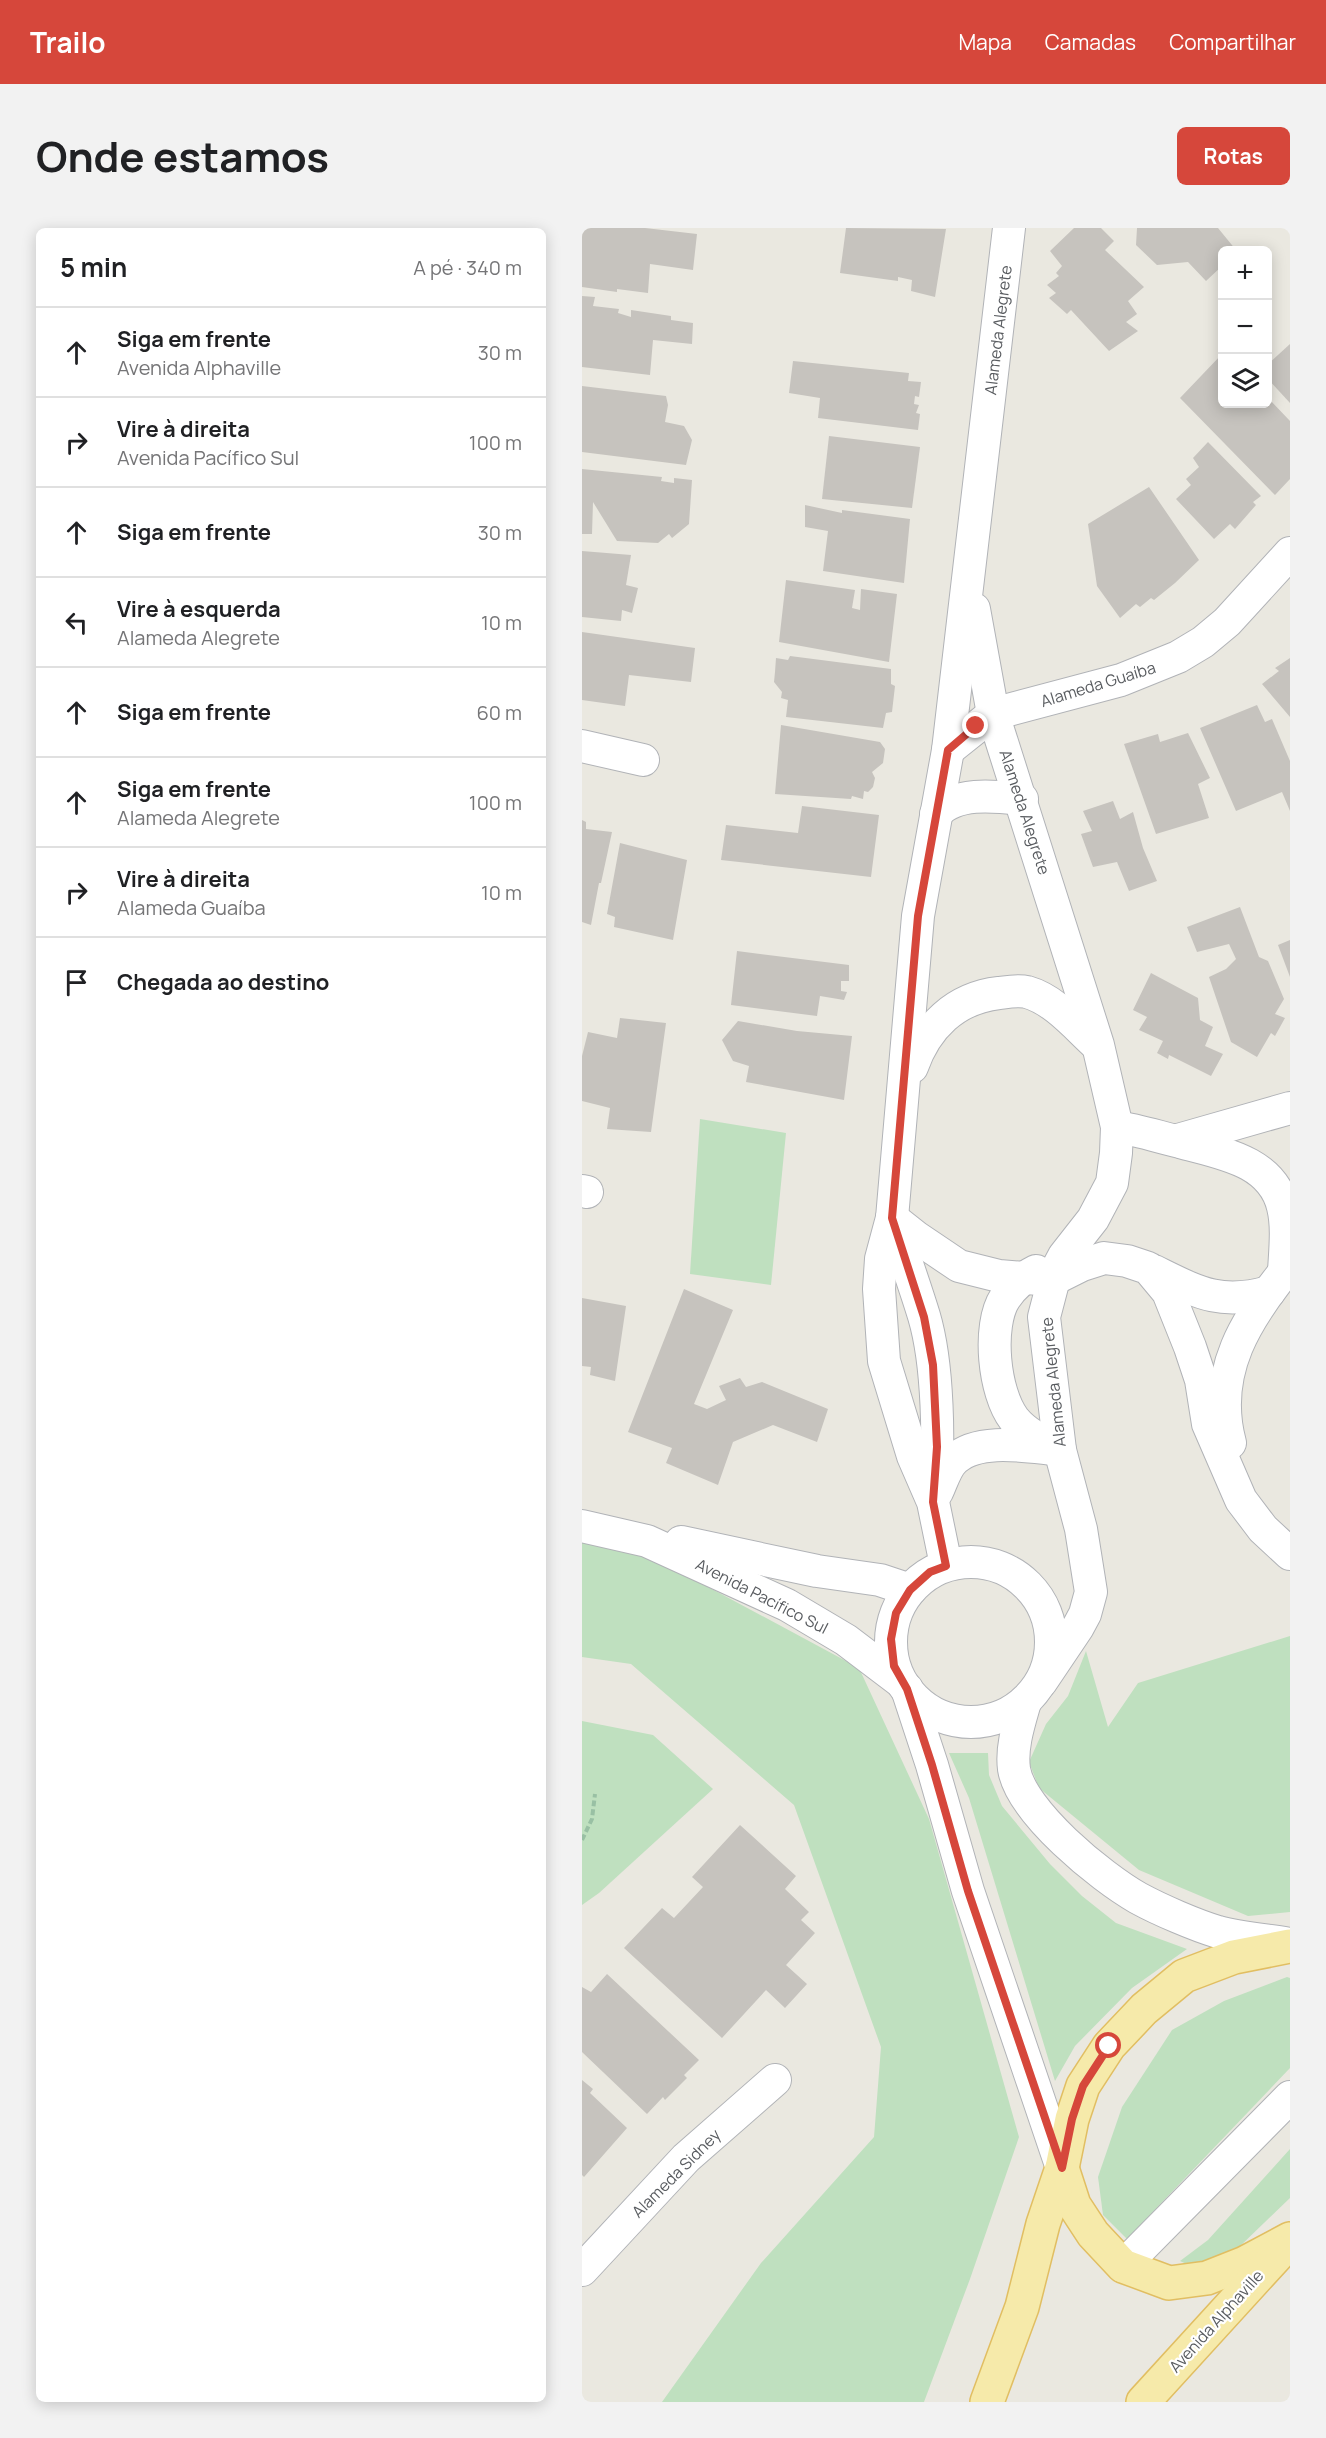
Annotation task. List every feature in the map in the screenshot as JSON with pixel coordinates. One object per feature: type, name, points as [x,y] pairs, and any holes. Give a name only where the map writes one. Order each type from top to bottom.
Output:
[{"type":"main road","points":[[989,2397],[1022,2307],[1043,2224],[1062,2168],[1072,2119],[1083,2086],[1109,2046],[1144,2009],[1184,1976],[1234,1957],[1290,1945]]},
{"type":"main road","points":[[1062,2168],[1074,2205],[1093,2234],[1123,2266],[1169,2283],[1207,2278],[1245,2263],[1290,2240]]},
{"type":"main road","name":"Avenida Alphaville","points":[[1143,2402],[1290,2240]]},
{"type":"street","name":"Alameda Alegrete","points":[[946,1566],[933,1502],[913,1456],[884,1361],[879,1289],[881,1259],[892,1218],[918,916],[948,750],[1010,236]]},
{"type":"street","name":"Alameda Guaíba","points":[[948,750],[993,714],[1120,680],[1178,657],[1203,642],[1227,622],[1290,553]]},
{"type":"street","name":"Alameda Alegrete","points":[[968,576],[993,714],[1022,799],[1098,1046],[1117,1126],[1112,1183],[1093,1219],[1046,1272],[1044,1317],[1060,1450],[1081,1529],[1091,1592],[1085,1614],[1078,1627],[1033,1692]]},
{"type":"street","points":[[582,746],[643,760]]},
{"type":"street","points":[[936,814],[941,807],[965,799],[984,796],[1022,799]]},
{"type":"street","name":"Alameda Alegrete","points":[[904,1091],[915,1058],[936,1023],[954,1008],[988,994],[1026,992],[1054,1006],[1098,1046]]},
{"type":"street","points":[[1174,1141],[1290,1108]]},
{"type":"street","points":[[1117,1126],[1216,1150],[1241,1160],[1264,1173],[1276,1189],[1283,1207],[1281,1276],[1240,1335],[1229,1375],[1228,1434],[1241,1500]]},
{"type":"street","points":[[892,1218],[916,1238],[959,1266],[999,1276],[1046,1272],[1104,1258],[1127,1261],[1148,1268],[1196,1292],[1234,1299],[1249,1298],[1281,1276]]},
{"type":"street","points":[[892,1218],[924,1317],[933,1365],[937,1447],[933,1502]]},
{"type":"street","points":[[1148,1268],[1168,1292],[1201,1380],[1208,1424],[1241,1500],[1263,1528],[1290,1554]]},
{"type":"street","points":[[1046,1272],[1005,1299],[998,1315],[995,1338],[997,1372],[1003,1398],[1015,1420],[1039,1439],[1060,1450]]},
{"type":"street","points":[[933,1502],[953,1460],[964,1453],[988,1446],[1060,1450]]},
{"type":"street","name":"Avenida Pacífico Sul","points":[[582,1526],[647,1541],[703,1545],[817,1571],[880,1580],[910,1590]]},
{"type":"street","name":"Avenida Pacífico Sul","points":[[647,1541],[787,1605],[846,1640],[904,1685]]},
{"type":"street","points":[[1062,2168],[968,1891],[932,1765],[904,1685],[894,1666],[891,1639],[896,1613],[910,1590],[930,1572],[946,1566],[981,1562],[1007,1569],[1028,1585],[1043,1606],[1051,1631],[1050,1657],[1033,1692],[1014,1750],[1014,1770],[1032,1806],[1066,1842],[1116,1884],[1158,1908],[1218,1932],[1290,1945]]},
{"type":"street","points":[[904,1685],[926,1708],[950,1719],[978,1722],[1003,1716],[1033,1692]]},
{"type":"street","name":"Alameda Sidney","points":[[582,2270],[686,2158],[775,2080]]},
{"type":"street","points":[[1123,2266],[1290,2097]]},
{"type":"path","points":[[582,1840],[592,1820],[595,1794]]},
{"type":"green space","points":[[700,1119],[786,1133],[771,1285],[690,1274]]},
{"type":"green space","points":[[582,1541],[645,1553],[859,1668],[929,1819],[1019,2137],[924,2402],[662,2402],[761,2263],[874,2137],[881,2047],[794,1805],[631,1664],[582,1657]]},
{"type":"green space","points":[[1290,1636],[1290,1912],[1248,1916],[1139,1870],[1039,1788],[1029,1762],[1046,1724],[1068,1696],[1086,1651],[1108,1727],[1138,1683]]},
{"type":"green space","points":[[582,1721],[653,1735],[713,1789],[599,1893],[582,1905]]},
{"type":"green space","points":[[949,1753],[988,1753],[989,1775],[1002,1806],[1050,1864],[1082,1896],[1116,1923],[1187,1949],[1132,1988],[1075,2046],[1055,2081],[969,1798]]},
{"type":"green space","points":[[1287,1977],[1290,1978],[1290,2068],[1127,2239],[1103,2215],[1098,2177],[1122,2107],[1172,2030],[1224,2001]]},
{"type":"green space","points":[[1290,2149],[1290,2198],[1235,2251],[1193,2267],[1180,2261],[1208,2240]]},
{"type":"building","points":[[582,228],[645,228],[697,234],[693,270],[650,264],[648,293],[617,289],[617,292],[582,287]]},
{"type":"building","points":[[846,228],[946,229],[935,297],[911,291],[912,280],[898,277],[898,281],[840,273]]},
{"type":"building","points":[[1074,228],[1101,228],[1114,241],[1105,250],[1144,287],[1128,301],[1137,314],[1126,322],[1138,331],[1109,351],[1071,310],[1067,314],[1049,298],[1056,293],[1047,285],[1059,276],[1056,273],[1062,266],[1050,251]]},
{"type":"building","points":[[1137,228],[1218,228],[1233,246],[1218,246],[1218,270],[1206,281],[1188,262],[1157,265],[1136,245]]},
{"type":"building","points":[[582,296],[595,297],[593,306],[619,309],[618,313],[631,317],[631,310],[671,316],[671,320],[693,323],[692,344],[653,340],[650,375],[582,367]]},
{"type":"building","points":[[1290,344],[1290,403],[1272,383],[1272,360]]},
{"type":"building","points":[[1218,358],[1218,408],[1272,408],[1272,402],[1290,421],[1290,479],[1275,495],[1180,398]]},
{"type":"building","points":[[793,361],[909,373],[908,381],[921,382],[919,397],[915,396],[914,404],[919,405],[916,413],[920,414],[918,430],[818,418],[820,398],[789,393]]},
{"type":"building","points":[[582,386],[666,396],[668,405],[665,422],[684,426],[692,440],[686,465],[582,452]]},
{"type":"building","points":[[829,436],[920,447],[912,508],[822,499]]},
{"type":"building","points":[[1208,442],[1261,496],[1253,502],[1256,505],[1235,529],[1230,524],[1214,539],[1176,499],[1191,485],[1186,479],[1199,467],[1193,458]]},
{"type":"building","points":[[582,469],[662,477],[661,481],[674,483],[674,478],[692,480],[689,524],[672,538],[669,534],[658,543],[617,541],[593,502],[592,534],[582,534]]},
{"type":"building","points":[[1149,487],[1199,560],[1154,600],[1151,598],[1140,607],[1136,604],[1120,618],[1097,586],[1088,524]]},
{"type":"building","points":[[805,505],[842,513],[842,510],[910,519],[904,583],[823,571],[828,531],[805,527]]},
{"type":"building","points":[[582,551],[631,555],[626,585],[638,588],[632,613],[622,610],[621,621],[582,617]]},
{"type":"building","points":[[786,580],[855,590],[852,608],[860,610],[861,589],[897,594],[889,662],[779,642]]},
{"type":"building","points":[[582,632],[695,648],[691,682],[629,675],[625,706],[582,700]]},
{"type":"building","points":[[790,656],[891,669],[891,684],[895,686],[892,712],[886,713],[883,728],[786,717],[788,700],[781,698],[782,692],[774,682],[776,658],[788,660]]},
{"type":"building","points":[[1290,658],[1290,717],[1262,684],[1279,671],[1275,668]]},
{"type":"building","points":[[1257,705],[1265,722],[1272,719],[1290,761],[1290,811],[1282,792],[1236,811],[1200,728]]},
{"type":"building","points":[[781,725],[880,742],[885,749],[883,763],[872,772],[875,778],[873,787],[868,792],[864,791],[863,799],[852,796],[851,799],[775,794]]},
{"type":"building","points":[[1188,733],[1210,778],[1198,784],[1209,818],[1156,834],[1124,744],[1158,734],[1160,742]]},
{"type":"building","points":[[1113,801],[1120,819],[1133,812],[1143,848],[1157,881],[1129,891],[1117,862],[1093,867],[1081,834],[1092,831],[1083,811]]},
{"type":"building","points":[[802,806],[879,815],[871,877],[721,860],[726,825],[798,833]]},
{"type":"building","points":[[582,820],[586,822],[586,829],[612,832],[591,925],[582,922]]},
{"type":"building","points":[[620,843],[687,860],[673,940],[614,927],[615,917],[607,914]]},
{"type":"building","points":[[1240,907],[1259,957],[1268,961],[1284,999],[1275,1014],[1285,1018],[1275,1036],[1271,1033],[1257,1057],[1231,1042],[1209,977],[1226,969],[1236,959],[1229,944],[1197,952],[1187,927]]},
{"type":"building","points":[[1290,940],[1290,977],[1278,945]]},
{"type":"building","points":[[737,951],[849,965],[849,981],[841,981],[841,991],[847,992],[844,1000],[820,996],[817,1016],[731,1005]]},
{"type":"building","points":[[1151,973],[1198,998],[1200,1020],[1213,1027],[1205,1046],[1223,1054],[1211,1076],[1169,1055],[1168,1059],[1157,1053],[1163,1041],[1139,1030],[1147,1017],[1133,1010]]},
{"type":"building","points":[[620,1018],[666,1023],[651,1132],[607,1129],[610,1108],[582,1101],[582,1056],[588,1032],[617,1038]]},
{"type":"building","points":[[738,1021],[797,1031],[852,1036],[844,1100],[746,1082],[749,1066],[733,1061],[722,1040]]},
{"type":"building","points":[[684,1289],[733,1310],[694,1404],[707,1409],[726,1400],[719,1386],[740,1378],[746,1387],[762,1382],[828,1409],[817,1442],[773,1425],[733,1442],[718,1485],[666,1463],[672,1448],[628,1432]]},
{"type":"building","points":[[582,1298],[626,1306],[615,1381],[590,1375],[591,1367],[582,1366]]},
{"type":"building","points":[[740,1825],[796,1876],[785,1889],[809,1912],[801,1920],[815,1933],[786,1965],[807,1984],[785,2008],[766,1990],[722,2038],[624,1948],[662,1908],[674,1918],[703,1887],[692,1877]]},
{"type":"building","points":[[607,1974],[699,2060],[684,2075],[687,2078],[665,2100],[663,2097],[647,2114],[582,2052],[582,1987],[591,1992]]},
{"type":"building","points":[[582,2080],[593,2089],[590,2093],[627,2128],[584,2177],[582,2175]]},
{"type":"route","points":[[976,726],[948,750],[918,916],[892,1218],[924,1317],[933,1365],[937,1474],[933,1502],[946,1566],[930,1572],[910,1590],[896,1613],[891,1639],[894,1666],[900,1681],[907,1689],[953,1834],[968,1891],[1062,2168],[1072,2119],[1083,2086],[1109,2046]]}]
